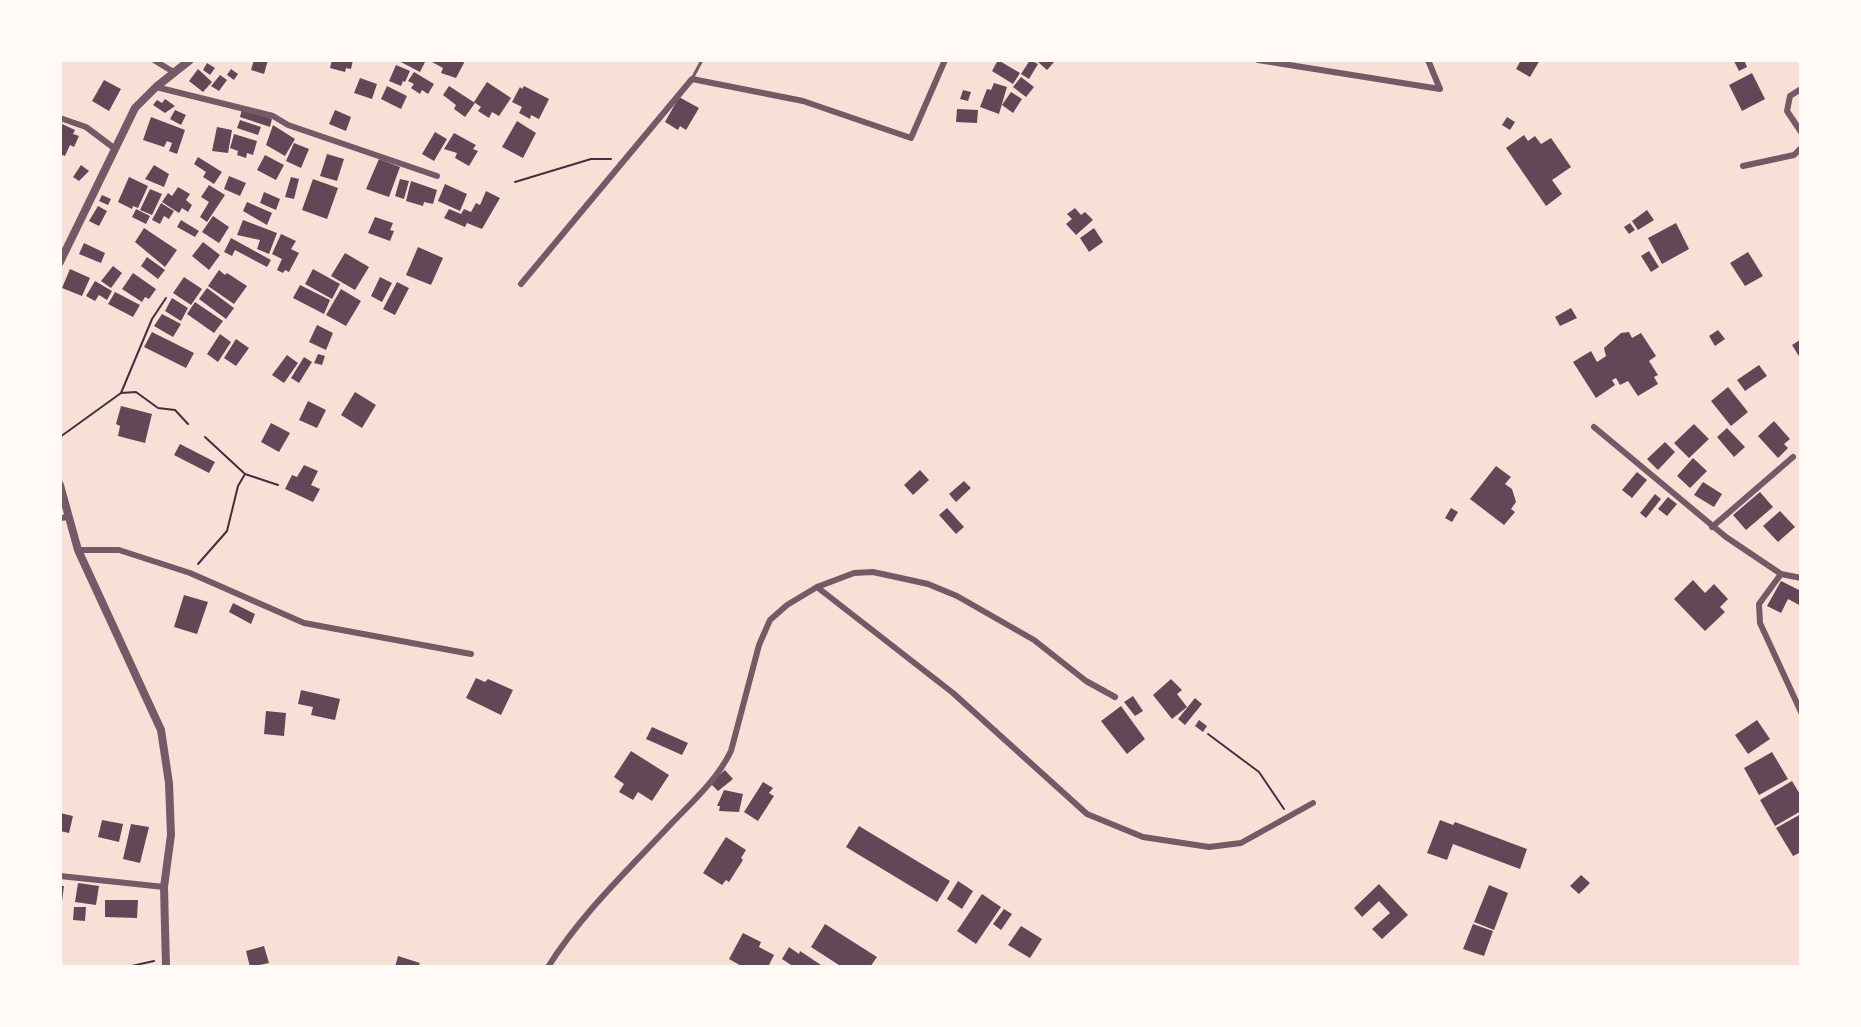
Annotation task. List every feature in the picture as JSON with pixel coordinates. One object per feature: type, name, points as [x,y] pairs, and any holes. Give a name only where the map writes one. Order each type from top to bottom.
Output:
[{"type":"street","points":[[154,60],[175,73]]},
{"type":"street","points":[[60,262],[135,108],[156,87],[190,60]]},
{"type":"street","points":[[520,284],[692,79],[803,101],[911,138],[945,60]]},
{"type":"street","points":[[1258,60],[1440,89],[1428,60]]},
{"type":"street","points":[[156,87],[273,116],[288,124],[437,176]]},
{"type":"street","points":[[1801,89],[1790,96],[1788,111],[1801,132]]},
{"type":"street","points":[[60,118],[86,127],[114,148]]},
{"type":"street","points":[[1743,166],[1794,155],[1801,148]]},
{"type":"street","points":[[1594,427],[1712,527],[1781,574],[1801,578]]},
{"type":"street","points":[[1712,527],[1793,457]]},
{"type":"street","points":[[60,485],[78,550],[161,730],[169,783],[171,835],[164,887],[166,967]]},
{"type":"street","points":[[60,518],[69,517]]},
{"type":"street","points":[[78,550],[119,550],[190,573],[303,623],[471,654]]},
{"type":"street","points":[[548,967],[562,944],[725,763],[731,751],[759,645],[770,620],[787,605],[817,587],[855,573],[873,572],[928,584],[994,615],[1034,640],[1086,681],[1115,697]]},
{"type":"street","points":[[1781,574],[1760,604],[1760,623],[1801,712]]},
{"type":"street","points":[[817,587],[953,693],[1087,814],[1143,837],[1209,847],[1241,843],[1313,802]]},
{"type":"street","points":[[60,876],[164,887]]},
{"type":"lane","points":[[692,79],[702,60]]},
{"type":"path","points":[[515,182],[591,159],[623,161]]},
{"type":"path","points":[[122,393],[152,319],[166,298]]},
{"type":"path","points":[[60,437],[122,393],[136,392],[158,408],[175,410],[188,424]]},
{"type":"path","points":[[205,437],[245,474],[278,485]]},
{"type":"path","points":[[190,573],[227,531],[238,486],[245,474]]},
{"type":"path","points":[[1208,734],[1258,772],[1289,816]]},
{"type":"path","points":[[128,967],[164,958]]},
{"type":"building","points":[[254,60],[268,60],[264,74],[251,70]]},
{"type":"building","points":[[332,60],[353,60],[351,69],[346,68],[345,72],[330,68]]},
{"type":"building","points":[[397,60],[426,60],[420,72]]},
{"type":"building","points":[[433,60],[463,60],[464,63],[456,78],[441,73],[443,68],[432,62]]},
{"type":"building","points":[[998,60],[1020,73],[1013,84],[992,71]]},
{"type":"building","points":[[1030,60],[1038,64],[1029,79],[1021,74]]},
{"type":"building","points":[[1039,60],[1056,60],[1047,70],[1038,62]]},
{"type":"building","points":[[1521,60],[1540,60],[1530,77],[1516,69]]},
{"type":"building","points":[[1744,60],[1747,67],[1739,71],[1734,61]]},
{"type":"building","points":[[207,63],[215,68],[210,75],[203,70]]},
{"type":"building","points":[[396,65],[410,71],[401,86],[389,81]]},
{"type":"building","points":[[198,69],[212,82],[203,92],[189,81]]},
{"type":"building","points":[[231,69],[238,74],[234,80],[227,75]]},
{"type":"building","points":[[414,72],[434,84],[428,94],[422,90],[420,94],[411,88],[414,84],[408,81]]},
{"type":"building","points":[[1752,73],[1765,99],[1742,111],[1729,85]]},
{"type":"building","points":[[220,75],[227,80],[219,91],[211,86]]},
{"type":"building","points":[[1021,77],[1034,87],[1026,97],[1013,87]]},
{"type":"building","points":[[360,78],[377,84],[372,99],[354,93]]},
{"type":"building","points":[[104,80],[121,89],[109,111],[92,101]]},
{"type":"building","points":[[487,82],[511,98],[499,116],[492,112],[489,118],[478,111],[481,107],[474,102]]},
{"type":"building","points":[[994,83],[1007,87],[999,114],[980,107],[987,89],[991,90]]},
{"type":"building","points":[[387,86],[407,96],[401,109],[381,99]]},
{"type":"building","points":[[449,86],[475,103],[465,117],[454,109],[456,105],[443,95]]},
{"type":"building","points":[[524,86],[549,99],[539,119],[531,115],[530,119],[519,113],[522,107],[512,102],[520,87],[522,89]]},
{"type":"building","points":[[963,90],[971,92],[968,101],[960,99]]},
{"type":"building","points":[[1011,92],[1022,99],[1013,113],[1002,105]]},
{"type":"building","points":[[679,97],[699,108],[686,130],[680,126],[678,130],[665,122]]},
{"type":"building","points":[[165,99],[175,106],[165,113],[153,105],[157,100],[162,103]]},
{"type":"building","points":[[242,109],[272,119],[270,127],[240,117]]},
{"type":"building","points":[[957,109],[978,110],[977,123],[956,122]]},
{"type":"building","points":[[175,110],[186,115],[181,125],[170,119]]},
{"type":"building","points":[[335,110],[351,117],[346,131],[329,124]]},
{"type":"building","points":[[151,117],[185,130],[177,154],[169,151],[172,143],[167,141],[164,147],[143,140]]},
{"type":"building","points":[[1507,117],[1515,122],[1510,130],[1502,125]]},
{"type":"building","points":[[240,120],[261,127],[258,135],[237,128]]},
{"type":"building","points":[[517,121],[536,133],[523,158],[502,147]]},
{"type":"building","points":[[60,123],[75,130],[73,134],[79,136],[74,147],[70,145],[65,156],[60,154]]},
{"type":"building","points":[[273,125],[295,139],[285,156],[266,145]]},
{"type":"building","points":[[217,127],[232,130],[228,153],[212,151]]},
{"type":"building","points":[[435,132],[447,139],[434,161],[422,154]]},
{"type":"building","points":[[454,133],[476,145],[473,149],[478,151],[469,166],[455,158],[457,153],[444,149]]},
{"type":"building","points":[[234,134],[257,141],[253,155],[247,153],[246,158],[237,155],[238,151],[230,148]]},
{"type":"building","points":[[1524,135],[1528,141],[1535,136],[1541,144],[1551,138],[1571,167],[1552,180],[1562,194],[1546,206],[1506,148]]},
{"type":"building","points":[[294,143],[309,149],[301,168],[286,161]]},
{"type":"building","points":[[327,154],[344,159],[337,181],[320,176]]},
{"type":"building","points":[[265,155],[284,165],[276,180],[257,170]]},
{"type":"building","points":[[198,157],[222,172],[214,184],[203,177],[206,172],[194,164]]},
{"type":"building","points":[[379,159],[400,167],[389,197],[366,189]]},
{"type":"building","points":[[81,165],[89,171],[79,181],[73,177]]},
{"type":"building","points":[[154,165],[169,174],[164,187],[145,179]]},
{"type":"building","points":[[229,176],[246,183],[240,196],[224,189]]},
{"type":"building","points":[[129,177],[148,186],[138,208],[133,206],[132,209],[118,202]]},
{"type":"building","points":[[291,177],[299,179],[294,199],[285,197]]},
{"type":"building","points":[[313,179],[338,188],[327,219],[302,210]]},
{"type":"building","points":[[400,179],[409,181],[404,199],[395,196]]},
{"type":"building","points":[[411,181],[437,190],[433,204],[424,202],[423,206],[406,201]]},
{"type":"building","points":[[445,184],[467,194],[460,211],[438,201]]},
{"type":"building","points":[[209,185],[225,195],[207,222],[200,217],[209,202],[201,197]]},
{"type":"building","points":[[178,187],[190,194],[186,200],[192,205],[188,212],[182,208],[179,213],[162,202],[168,193],[172,196]]},
{"type":"building","points":[[150,189],[162,194],[152,215],[140,210]]},
{"type":"building","points":[[486,191],[500,198],[482,229],[467,223],[465,227],[444,218],[449,209],[461,214],[464,209],[471,212],[476,203],[480,205]]},
{"type":"building","points":[[264,192],[280,199],[276,210],[260,203]]},
{"type":"building","points":[[102,195],[111,199],[108,205],[99,201]]},
{"type":"building","points":[[247,202],[272,213],[267,225],[243,211]]},
{"type":"building","points":[[161,203],[174,211],[169,219],[164,216],[160,224],[152,220]]},
{"type":"building","points":[[98,206],[107,211],[99,226],[89,221]]},
{"type":"building","points":[[1075,208],[1081,215],[1085,212],[1093,220],[1076,235],[1066,224],[1072,219],[1067,214]]},
{"type":"building","points":[[136,209],[150,216],[146,224],[132,217]]},
{"type":"building","points":[[1647,210],[1654,220],[1638,230],[1632,221]]},
{"type":"building","points":[[213,216],[229,227],[219,243],[202,232]]},
{"type":"building","points":[[375,217],[393,223],[390,230],[394,231],[390,241],[368,233]]},
{"type":"building","points":[[181,220],[199,231],[195,237],[177,227]]},
{"type":"building","points":[[243,220],[277,233],[269,254],[257,249],[260,240],[237,235]]},
{"type":"building","points":[[1630,223],[1635,230],[1629,234],[1624,227]]},
{"type":"building","points":[[1676,223],[1689,249],[1662,264],[1648,238]]},
{"type":"building","points":[[144,228],[177,250],[165,267],[135,242]]},
{"type":"building","points":[[1094,228],[1103,242],[1089,252],[1080,238]]},
{"type":"building","points":[[281,234],[296,241],[291,249],[299,253],[289,272],[285,270],[283,273],[277,270],[282,259],[272,254]]},
{"type":"building","points":[[231,238],[271,260],[267,267],[235,250],[232,256],[224,252]]},
{"type":"building","points":[[203,242],[220,255],[209,270],[192,256]]},
{"type":"building","points":[[84,243],[105,253],[101,263],[79,254]]},
{"type":"building","points":[[418,247],[443,258],[431,285],[406,275]]},
{"type":"building","points":[[1649,251],[1659,267],[1651,272],[1641,256]]},
{"type":"building","points":[[1748,252],[1763,276],[1745,286],[1730,263]]},
{"type":"building","points":[[345,253],[369,267],[355,290],[331,276]]},
{"type":"building","points":[[147,257],[165,270],[158,279],[141,266]]},
{"type":"building","points":[[113,266],[122,273],[111,288],[101,281]]},
{"type":"building","points":[[70,269],[90,278],[82,296],[62,288]]},
{"type":"building","points":[[313,269],[340,284],[332,299],[305,284]]},
{"type":"building","points":[[219,270],[247,286],[234,304],[208,286]]},
{"type":"building","points":[[133,273],[156,289],[149,299],[145,297],[142,302],[122,289]]},
{"type":"building","points":[[184,277],[202,289],[191,305],[173,293]]},
{"type":"building","points":[[380,277],[392,283],[382,302],[371,296]]},
{"type":"building","points":[[95,281],[112,291],[107,300],[99,295],[95,301],[86,296]]},
{"type":"building","points":[[397,282],[409,288],[395,315],[383,309]]},
{"type":"building","points":[[300,285],[330,300],[324,314],[293,298]]},
{"type":"building","points":[[207,288],[234,308],[226,319],[199,299]]},
{"type":"building","points":[[341,289],[361,301],[346,326],[326,315]]},
{"type":"building","points":[[115,292],[140,305],[133,317],[108,304]]},
{"type":"building","points":[[172,298],[188,308],[181,321],[165,311]]},
{"type":"building","points":[[195,302],[223,321],[214,333],[187,314]]},
{"type":"building","points":[[1571,308],[1577,318],[1560,326],[1555,317]]},
{"type":"building","points":[[162,314],[181,324],[173,337],[154,326]]},
{"type":"building","points":[[317,325],[333,333],[326,350],[309,342]]},
{"type":"building","points":[[1718,330],[1725,339],[1715,346],[1709,336]]},
{"type":"building","points":[[152,332],[194,353],[186,368],[144,347]]},
{"type":"building","points":[[1629,332],[1632,338],[1641,333],[1656,356],[1649,361],[1658,375],[1654,377],[1658,384],[1638,396],[1628,381],[1620,385],[1616,378],[1612,380],[1615,385],[1596,398],[1573,362],[1591,351],[1597,362],[1606,356],[1604,348],[1621,333]]},
{"type":"building","points":[[220,334],[231,342],[218,362],[207,354]]},
{"type":"building","points":[[236,339],[249,348],[236,366],[224,358]]},
{"type":"building","points":[[1800,340],[1801,357],[1800,358],[1792,345]]},
{"type":"building","points":[[318,354],[325,356],[322,365],[314,363]]},
{"type":"building","points":[[287,355],[298,363],[284,383],[272,375]]},
{"type":"building","points":[[304,357],[312,362],[299,383],[291,378]]},
{"type":"building","points":[[1759,365],[1767,376],[1745,391],[1737,380]]},
{"type":"building","points":[[1728,387],[1748,412],[1731,426],[1711,401]]},
{"type":"building","points":[[355,392],[376,405],[362,428],[341,415]]},
{"type":"building","points":[[308,401],[326,410],[317,428],[299,420]]},
{"type":"building","points":[[121,406],[152,414],[145,443],[118,436],[120,426],[116,424]]},
{"type":"building","points":[[1774,421],[1790,439],[1784,444],[1788,448],[1778,458],[1758,436]]},
{"type":"building","points":[[271,423],[290,433],[279,452],[261,442]]},
{"type":"building","points":[[1694,424],[1709,439],[1689,458],[1674,443]]},
{"type":"building","points":[[1727,428],[1745,447],[1734,457],[1717,437]]},
{"type":"building","points":[[1665,442],[1675,452],[1658,470],[1647,459]]},
{"type":"building","points":[[180,444],[215,462],[209,473],[174,455]]},
{"type":"building","points":[[1693,458],[1707,471],[1690,488],[1677,476]]},
{"type":"building","points":[[304,465],[318,471],[311,485],[320,489],[313,502],[285,489],[292,475],[297,477]]},
{"type":"building","points":[[1496,466],[1511,477],[1505,484],[1512,489],[1516,502],[1511,509],[1515,512],[1504,525],[1470,499]]},
{"type":"building","points":[[920,470],[929,480],[913,495],[904,485]]},
{"type":"building","points":[[1637,472],[1647,480],[1632,498],[1622,490]]},
{"type":"building","points":[[964,481],[971,488],[956,502],[949,494]]},
{"type":"building","points":[[1703,482],[1722,494],[1714,507],[1694,495]]},
{"type":"building","points":[[1760,492],[1773,507],[1746,530],[1733,515]]},
{"type":"building","points":[[1655,494],[1661,499],[1646,518],[1640,513]]},
{"type":"building","points":[[1668,497],[1677,504],[1667,516],[1658,509]]},
{"type":"building","points":[[947,508],[964,527],[956,534],[939,515]]},
{"type":"building","points":[[1451,508],[1458,512],[1452,522],[1445,518]]},
{"type":"building","points":[[1780,511],[1795,527],[1778,542],[1763,526]]},
{"type":"building","points":[[1693,580],[1705,593],[1714,584],[1728,599],[1720,607],[1725,612],[1705,631],[1674,599]]},
{"type":"building","points":[[1781,581],[1801,591],[1801,606],[1788,599],[1781,613],[1767,606]]},
{"type":"building","points":[[184,595],[208,602],[197,634],[174,627]]},
{"type":"building","points":[[233,603],[255,614],[251,624],[229,612]]},
{"type":"building","points":[[476,678],[485,682],[488,679],[513,690],[501,715],[466,698]]},
{"type":"building","points":[[1171,679],[1182,690],[1177,694],[1187,707],[1172,719],[1153,695]]},
{"type":"building","points":[[301,690],[340,699],[335,720],[311,715],[313,707],[298,704]]},
{"type":"building","points":[[1133,696],[1143,711],[1135,716],[1124,702]]},
{"type":"building","points":[[1195,698],[1202,704],[1185,725],[1178,719]]},
{"type":"building","points":[[1121,706],[1145,739],[1127,754],[1101,721]]},
{"type":"building","points":[[266,711],[286,713],[284,736],[264,734]]},
{"type":"building","points":[[1199,720],[1207,726],[1203,732],[1195,726]]},
{"type":"building","points":[[1757,720],[1770,739],[1748,754],[1735,735]]},
{"type":"building","points":[[652,727],[688,743],[682,755],[646,739]]},
{"type":"building","points":[[631,751],[669,775],[652,801],[638,792],[633,800],[619,792],[624,784],[614,777]]},
{"type":"building","points":[[1772,752],[1788,779],[1759,795],[1744,768]]},
{"type":"building","points":[[725,770],[733,779],[718,791],[710,783]]},
{"type":"building","points":[[1792,781],[1801,796],[1801,811],[1775,826],[1760,800]]},
{"type":"building","points":[[763,782],[773,788],[769,793],[774,796],[758,821],[744,812]]},
{"type":"building","points":[[724,790],[743,794],[739,812],[719,811],[720,806],[717,806]]},
{"type":"building","points":[[60,813],[73,816],[69,833],[60,831]]},
{"type":"building","points":[[1801,814],[1801,852],[1793,856],[1776,828]]},
{"type":"building","points":[[102,820],[123,824],[119,842],[98,837]]},
{"type":"building","points":[[1440,820],[1453,825],[1455,822],[1527,849],[1520,869],[1453,844],[1447,860],[1427,853]]},
{"type":"building","points":[[131,824],[149,827],[140,863],[123,859]]},
{"type":"building","points":[[859,826],[950,881],[937,902],[846,847]]},
{"type":"building","points":[[726,837],[746,850],[741,858],[743,860],[729,882],[726,880],[722,885],[703,873]]},
{"type":"building","points":[[1581,875],[1590,883],[1579,894],[1570,886]]},
{"type":"building","points":[[958,881],[973,891],[962,909],[947,899]]},
{"type":"building","points":[[78,883],[99,886],[96,905],[75,902]]},
{"type":"building","points":[[1379,884],[1408,915],[1382,939],[1372,929],[1390,913],[1379,901],[1362,917],[1354,908]]},
{"type":"building","points":[[1489,885],[1508,893],[1494,930],[1474,922]]},
{"type":"building","points":[[60,886],[64,886],[61,909],[60,909]]},
{"type":"building","points":[[982,894],[1001,907],[976,944],[957,931]]},
{"type":"building","points":[[105,900],[138,900],[137,918],[105,917]]},
{"type":"building","points":[[74,907],[86,907],[85,921],[73,920]]},
{"type":"building","points":[[1004,909],[1012,914],[1001,930],[993,924]]},
{"type":"building","points":[[825,924],[877,957],[870,967],[842,967],[811,947]]},
{"type":"building","points":[[1473,924],[1493,931],[1484,956],[1463,949]]},
{"type":"building","points":[[1021,926],[1042,939],[1030,958],[1008,945]]},
{"type":"building","points":[[743,933],[761,942],[759,947],[774,955],[768,967],[743,967],[729,959]]},
{"type":"building","points":[[264,946],[269,963],[250,967],[246,951]]},
{"type":"building","points":[[789,947],[799,954],[800,951],[824,967],[794,967],[782,959]]},
{"type":"building","points":[[398,956],[420,963],[418,967],[395,967]]}]
